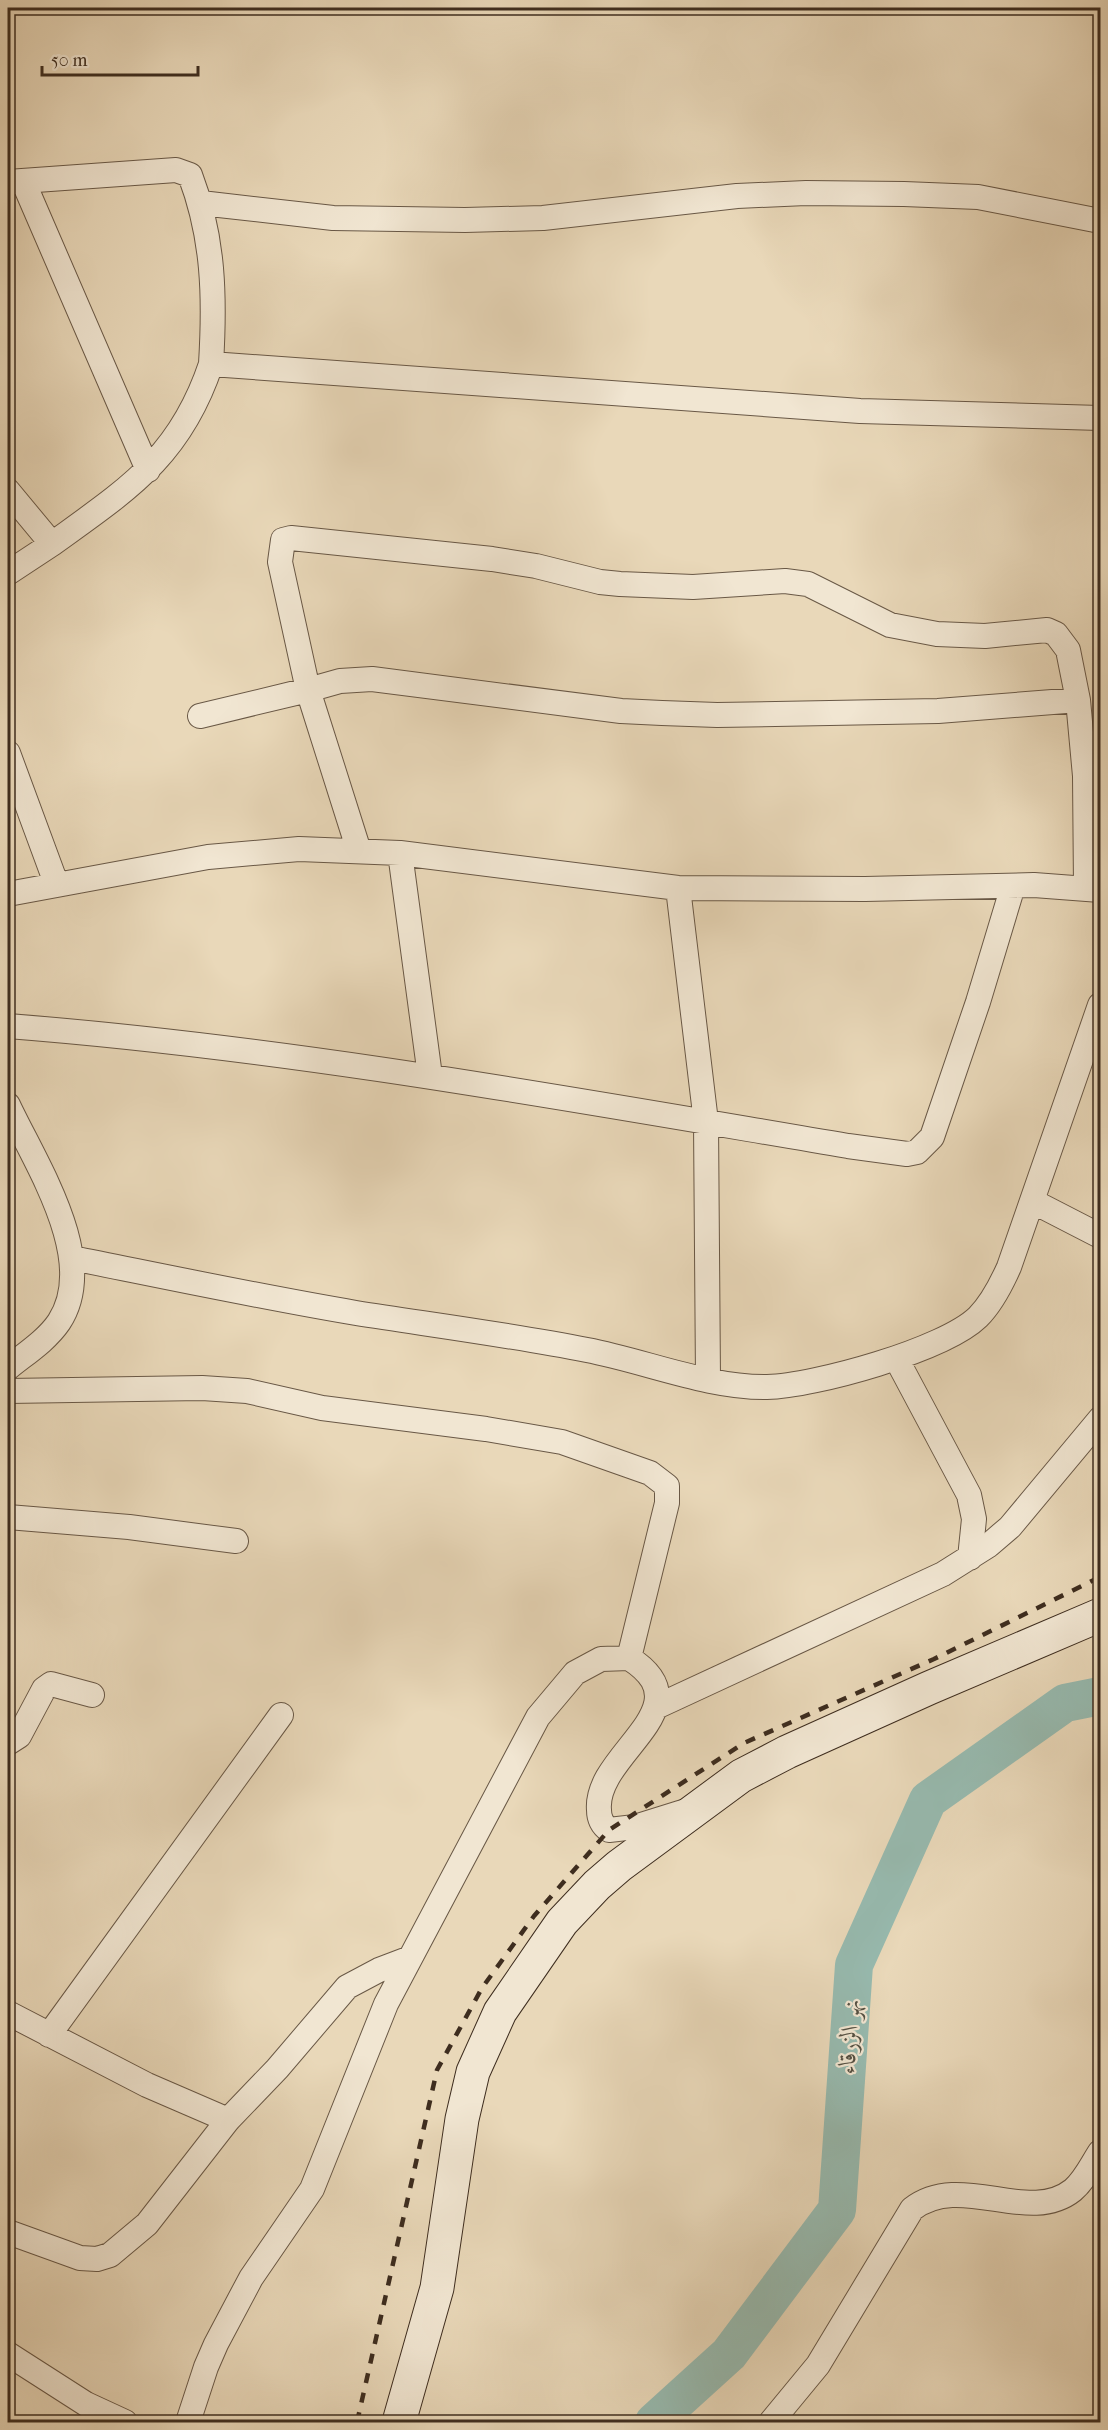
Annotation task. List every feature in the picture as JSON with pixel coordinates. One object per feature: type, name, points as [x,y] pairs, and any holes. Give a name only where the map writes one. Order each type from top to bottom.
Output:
[{"type":"street","points":[[8,573],[51,544],[148,470],[167,450],[200,398],[211,363],[215,300],[201,203],[190,175],[182,170],[15,181],[148,470]]},
{"type":"street","points":[[201,203],[333,218],[465,220],[543,218],[737,196],[806,193],[904,194],[978,197],[1101,221]]},
{"type":"street","points":[[211,363],[860,411],[1101,418]]},
{"type":"street","points":[[8,491],[51,544]]},
{"type":"street","points":[[8,894],[56,883],[249,852],[299,849],[400,853],[678,888],[865,890],[1013,886],[1094,889],[1078,700],[1068,650],[1056,634],[1047,630],[985,636],[937,634],[890,624],[808,584],[784,581],[693,586],[600,582],[536,566],[492,559],[291,538],[283,540],[280,562],[308,690],[359,850]]},
{"type":"street","points":[[200,716],[340,681],[372,679],[621,711],[717,715],[938,711],[1078,700]]},
{"type":"street","points":[[8,753],[56,883]]},
{"type":"street","points":[[400,853],[430,1076]]},
{"type":"street","points":[[8,1026],[132,1036],[430,1076],[908,1154],[917,1152],[932,1137],[978,1002],[1013,886]]},
{"type":"street","points":[[678,888],[706,1122],[708,1379]]},
{"type":"street","points":[[72,1258],[355,1312],[588,1350],[748,1387],[788,1386],[896,1358],[947,1336],[978,1317],[998,1290],[1101,1005]]},
{"type":"street","points":[[8,1105],[61,1216],[72,1258],[71,1291],[58,1323],[8,1368]]},
{"type":"street","points":[[1032,1201],[1101,1236]]},
{"type":"street","points":[[896,1358],[969,1495],[974,1519],[970,1558]]},
{"type":"street","points":[[8,1391],[202,1388],[247,1391],[322,1408],[562,1442],[650,1473],[667,1486],[667,1503],[628,1658]]},
{"type":"street","points":[[656,1707],[943,1574],[970,1558],[1010,1527],[1101,1419]]},
{"type":"street","points":[[8,1517],[129,1527],[236,1541]]},
{"type":"street","points":[[399,2422],[437,2288],[467,2096],[490,2031],[515,1989],[562,1922],[619,1866],[694,1808],[741,1776],[787,1752],[1101,1615]]},
{"type":"street","points":[[188,2422],[206,2367],[230,2317],[251,2278],[301,2206],[320,2172],[376,2027],[408,1959],[538,1717],[575,1673],[602,1659],[628,1658],[643,1668],[652,1681],[656,1707],[652,1719],[610,1770],[601,1786],[598,1798],[603,1826],[615,1831],[694,1808]]},
{"type":"street","points":[[8,1743],[19,1736],[44,1689],[51,1684],[92,1695]]},
{"type":"street","points":[[49,2035],[281,1715]]},
{"type":"street","points":[[8,2232],[80,2258],[97,2259],[110,2255],[147,2224],[228,2120],[285,2061],[347,1987],[408,1959]]},
{"type":"street","points":[[8,2013],[147,2085],[228,2120]]},
{"type":"street","points":[[771,2422],[818,2365],[912,2209],[923,2201],[970,2194],[1034,2203],[1057,2198],[1078,2186],[1101,2152]]},
{"type":"street","points":[[8,2354],[86,2404],[125,2422]]},
{"type":"waterway","name":"نهر الزرقاء","points":[[654,2422],[729,2354],[837,2210],[854,1965],[928,1800],[1065,1703],[1100,1696]]},
{"type":"railway","points":[[357,2422],[437,2070],[482,1988],[534,1916],[609,1830],[744,1743],[934,1659],[1100,1577]]}]
